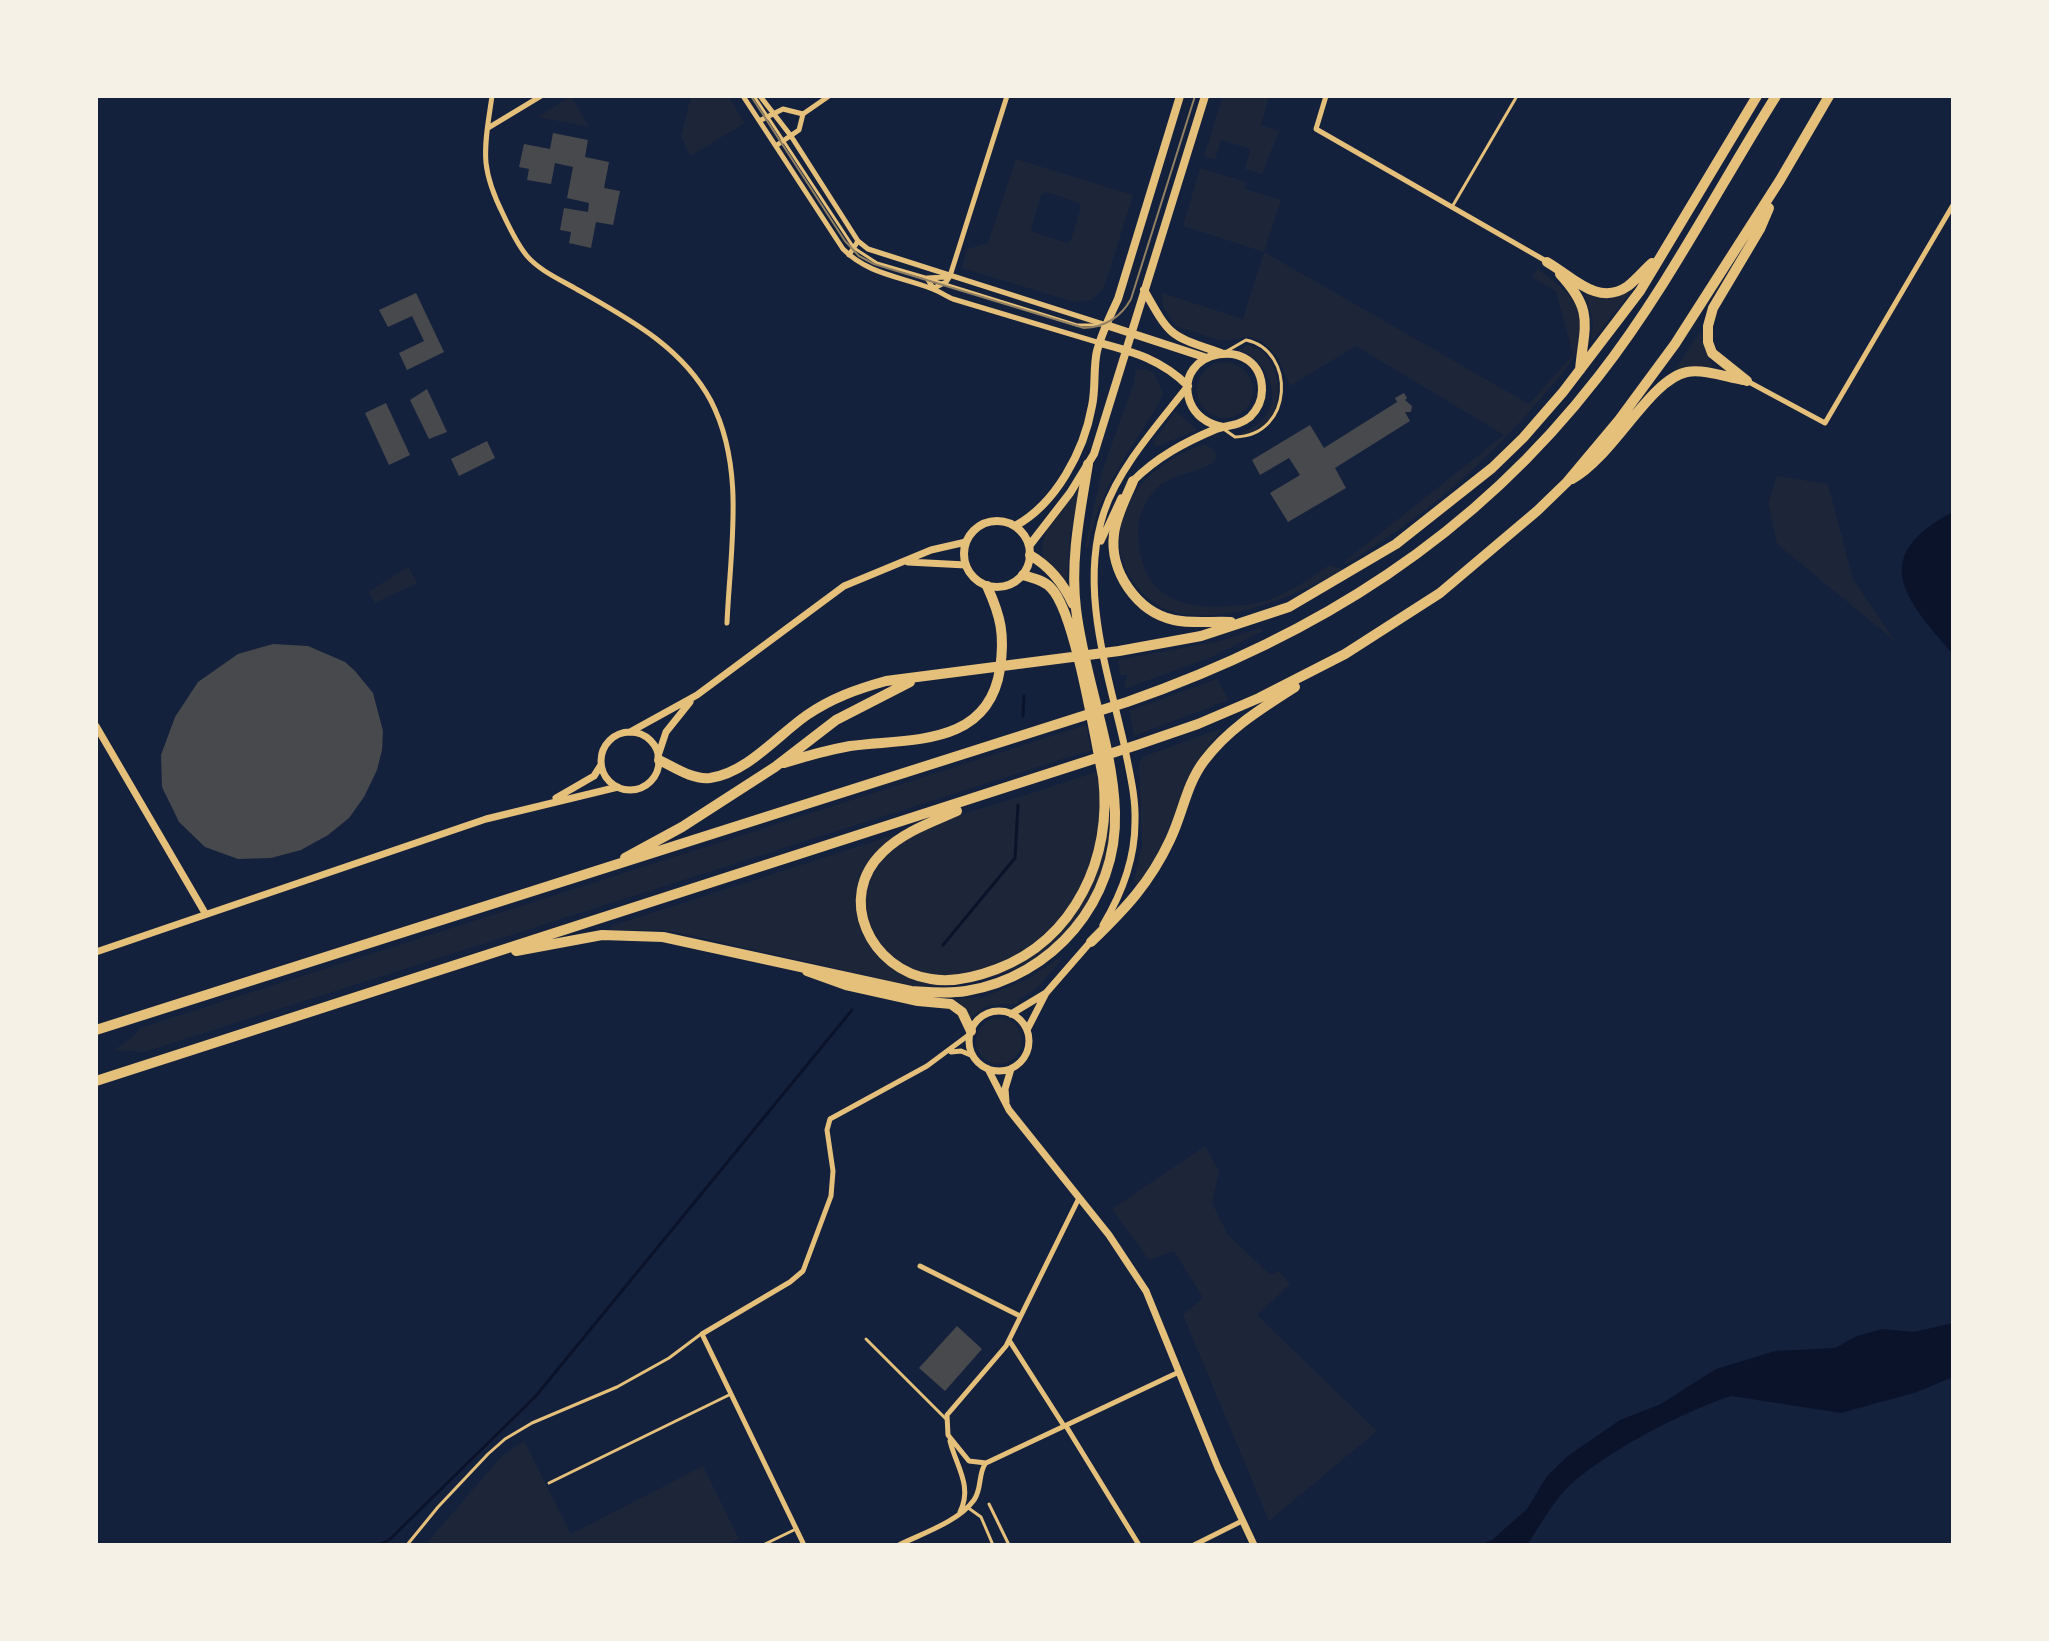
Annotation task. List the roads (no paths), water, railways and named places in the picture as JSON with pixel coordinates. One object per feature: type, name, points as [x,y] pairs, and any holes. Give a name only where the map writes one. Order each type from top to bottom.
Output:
[{"type":"highway","points":[[658,758],[696,778],[720,776],[740,767],[807,715],[849,691],[886,681],[1163,644],[1289,607],[1366,563],[1413,533],[1460,495],[1523,438],[1580,370],[1621,318],[1757,96]]},
{"type":"highway","points":[[96,1030],[1127,702],[1244,657],[1324,615],[1397,570],[1493,492],[1588,389],[1655,295],[1776,96]]},
{"type":"highway","points":[[1091,942],[1147,884],[1171,838],[1188,788],[1202,764],[1239,723],[1440,593],[1567,482],[1619,420],[1675,344],[1780,180],[1829,96]]},
{"type":"highway","points":[[1747,381],[1712,353],[1708,326],[1713,308],[1760,229],[1780,180]]},
{"type":"highway","points":[[1547,262],[1592,292],[1607,295],[1629,285],[1659,257]]},
{"type":"highway","points":[[1547,262],[1574,289],[1582,305],[1586,333],[1580,370]]},
{"type":"highway","points":[[1567,482],[1588,470],[1657,390],[1676,376],[1695,372],[1747,381]]},
{"type":"highway","points":[[471,959],[578,939],[634,934],[692,942],[911,991],[965,992],[994,985],[1050,955],[1077,927],[1098,895],[1114,839],[1112,781],[1076,609],[1073,557],[1088,464]]},
{"type":"highway","points":[[1133,481],[1116,521],[1113,543],[1122,578],[1130,590],[1153,611],[1173,620],[1241,623]]},
{"type":"highway","points":[[1030,551],[1060,582],[1076,609]]},
{"type":"highway","points":[[1003,790],[919,827],[897,840],[869,869],[860,899],[863,923],[873,945],[899,967],[914,975],[947,980],[985,974],[1030,953],[1065,921],[1092,874],[1102,839],[1105,796],[1064,609],[1045,583],[1023,575]]},
{"type":"highway","points":[[775,767],[829,750],[938,737],[972,720],[985,707],[999,679],[1002,655],[1003,628],[987,586]]},
{"type":"highway","points":[[96,1081],[1137,745],[1259,698],[1345,654]]},
{"type":"highway","points":[[617,863],[682,827],[775,767],[836,720],[919,678]]},
{"type":"highway","points":[[799,966],[811,974],[846,985],[918,1001],[951,1004],[962,1012],[971,1033]]},
{"type":"main road","points":[[1015,526],[1047,501],[1083,436],[1092,407],[1096,354],[1118,299],[1180,96]]},
{"type":"main road","points":[[1030,551],[1026,538],[1015,526],[1002,521],[988,522],[973,531],[966,542],[966,565],[974,578],[987,586],[1008,586],[1023,575],[1030,551],[1088,464],[1205,96]]},
{"type":"main road","points":[[1133,481],[1163,455],[1250,417],[1262,393],[1260,379],[1251,363],[1239,356],[1173,335],[1144,290]]},
{"type":"main road","points":[[1106,325],[1207,358]]},
{"type":"main road","points":[[1100,343],[1169,368],[1188,386]]},
{"type":"main road","points":[[1223,353],[1207,358],[1195,369],[1188,386],[1191,404],[1198,415],[1223,427]]},
{"type":"street","points":[[492,96],[486,162],[493,193],[518,243],[544,271],[655,336],[690,369],[711,402],[724,432],[732,473],[727,623]]},
{"type":"street","points":[[487,129],[541,96]]},
{"type":"street","points":[[743,96],[791,136],[858,241],[868,249],[1106,325]]},
{"type":"street","points":[[760,96],[766,117],[780,143],[849,255],[869,269],[933,288],[953,299],[1100,343]]},
{"type":"street","points":[[780,143],[799,130],[803,114],[829,96]]},
{"type":"street","points":[[933,288],[950,276],[1007,96]]},
{"type":"street","points":[[1326,96],[1316,129],[1547,262]]},
{"type":"street","points":[[766,117],[783,109],[803,114]]},
{"type":"street","points":[[1747,381],[1825,423],[1953,205]]},
{"type":"street","points":[[849,255],[858,241]]},
{"type":"street","points":[[933,288],[927,278],[950,276]]},
{"type":"street","points":[[1027,1030],[1046,993],[1104,923],[1129,866],[1135,824],[1132,784],[1096,617],[1095,554],[1102,519],[1112,494],[1188,386]]},
{"type":"street","points":[[1095,554],[1114,510],[1133,481]]},
{"type":"street","points":[[547,803],[594,776],[601,765],[607,743],[697,695],[844,586],[931,550],[966,542]]},
{"type":"street","points":[[906,562],[966,565]]},
{"type":"street","points":[[96,952],[459,828],[547,803],[618,787],[631,790],[646,785],[655,775],[666,732],[676,716],[697,695]]},
{"type":"street","points":[[96,726],[205,913]]},
{"type":"street","points":[[630,732],[649,739],[658,758]]},
{"type":"street","points":[[601,765],[607,778],[618,787]]},
{"type":"street","points":[[1011,1014],[1046,993]]},
{"type":"street","points":[[804,1545],[702,1334],[790,1282],[803,1271],[831,1196],[833,1171],[827,1130],[830,1119],[950,1052],[971,1033],[978,1020],[988,1014],[999,1011],[1011,1014],[1027,1030],[1027,1053],[1011,1069],[988,1069]]},
{"type":"street","points":[[971,1033],[973,1056]]},
{"type":"street","points":[[950,1052],[961,1051],[973,1056],[988,1069],[1006,1102],[1109,1235],[1146,1291],[1252,1543]]},
{"type":"street","points":[[1006,1102],[1006,1085],[1011,1069]]},
{"type":"street","points":[[965,1506],[964,1477],[948,1435],[946,1419],[952,1407],[1002,1352],[1079,1198]]},
{"type":"street","points":[[920,1266],[1020,1316]]},
{"type":"street","points":[[1009,1340],[1139,1545]]},
{"type":"street","points":[[948,1435],[969,1461],[986,1463],[1179,1372]]},
{"type":"street","points":[[899,1545],[960,1513],[977,1496],[981,1472],[986,1463]]},
{"type":"street","points":[[1194,1545],[1242,1521]]},
{"type":"lane","points":[[754,96],[766,117]]},
{"type":"lane","points":[[1452,207],[1517,96]]},
{"type":"lane","points":[[780,143],[854,248],[877,263],[1077,325],[1106,325]]},
{"type":"lane","points":[[1223,353],[1246,340],[1264,348],[1276,367],[1282,398],[1273,419],[1258,432],[1232,437],[1223,427]]},
{"type":"lane","points":[[407,1545],[438,1507],[505,1439],[532,1423],[617,1387],[669,1358],[702,1334]]},
{"type":"lane","points":[[866,1339],[946,1419]]},
{"type":"lane","points":[[549,1483],[731,1394]]},
{"type":"lane","points":[[989,1504],[1009,1545]]},
{"type":"lane","points":[[965,1506],[981,1517],[993,1545]]},
{"type":"lane","points":[[981,1517],[993,1512]]},
{"type":"lane","points":[[763,1545],[796,1529]]},
{"type":"waterway","points":[[1023,716],[1024,696]]},
{"type":"waterway","points":[[943,945],[1015,858],[1018,805]]},
{"type":"waterway","points":[[378,1545],[389,1540],[535,1397],[852,1010]]},
{"type":"tram line","points":[[751,96],[845,241],[859,256],[874,264],[1084,328],[1112,320],[1131,299],[1195,96]]}]
